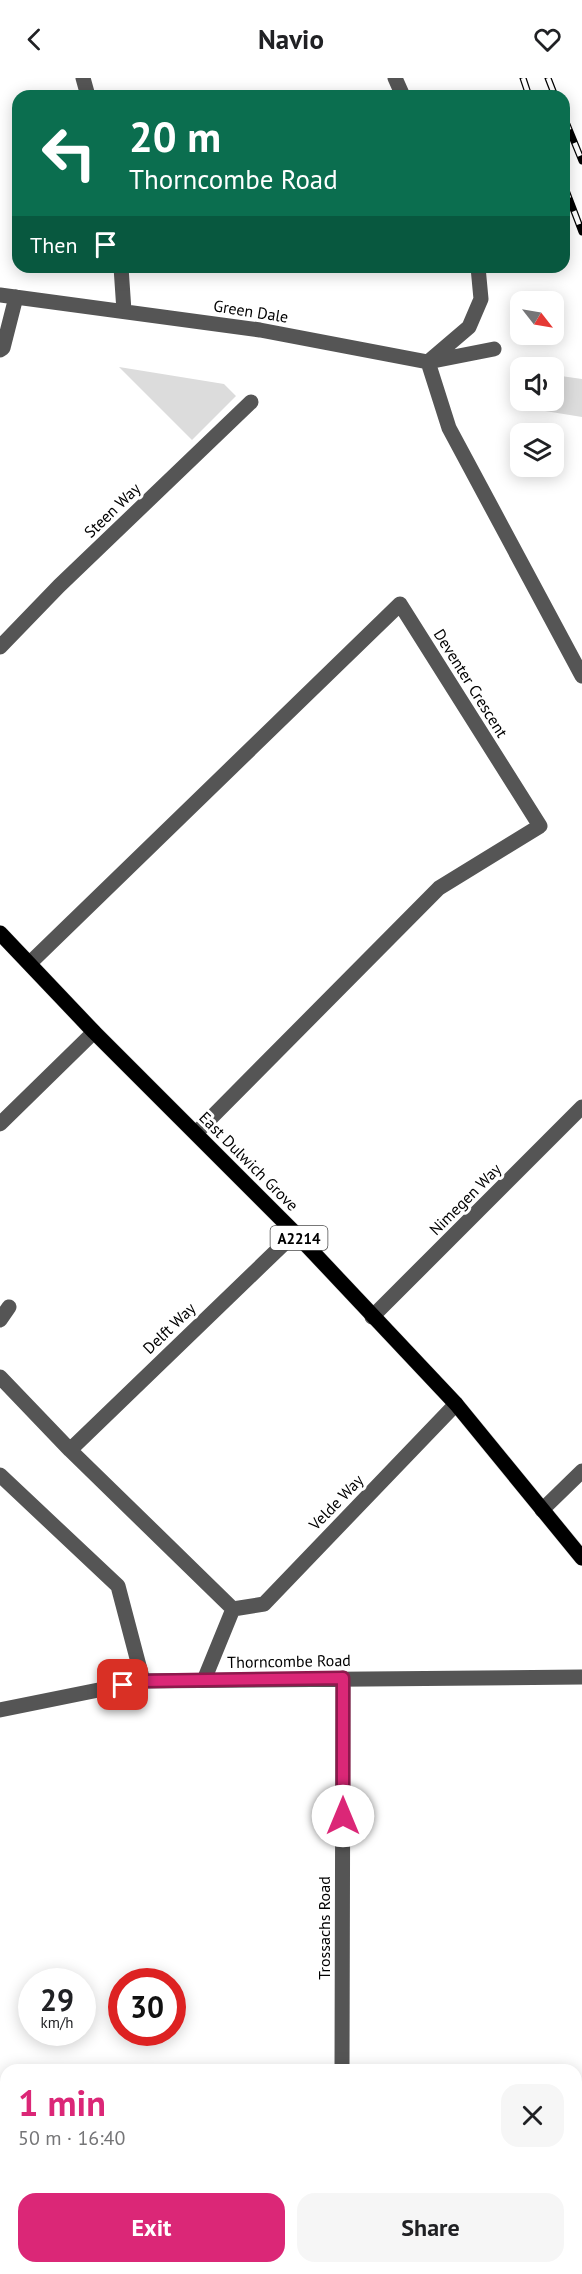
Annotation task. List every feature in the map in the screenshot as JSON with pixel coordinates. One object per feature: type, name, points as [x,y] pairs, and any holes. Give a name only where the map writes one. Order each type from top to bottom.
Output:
[{"type":"main road","name":"East Dulwich Grove","points":[[0,933],[94,1032],[295,1233],[456,1404],[582,1558]]},
{"type":"street","points":[[121,273],[124,311]]},
{"type":"street","points":[[479,273],[481,299],[469,327],[428,362],[450,428],[582,676]]},
{"type":"street","name":"Green Dale","points":[[0,295],[260,330],[428,362],[494,350]]},
{"type":"street","points":[[0,350],[3,348],[16,297]]},
{"type":"street","name":"Steen Way","points":[[0,647],[67,578],[251,402]]},
{"type":"street","name":"Deventer Crescent","points":[[30,963],[400,604],[540,826],[439,888],[196,1133]]},
{"type":"street","points":[[0,1124],[94,1032]]},
{"type":"street","name":"Nimegen Way","points":[[372,1317],[582,1107]]},
{"type":"street","name":"Delft Way","points":[[70,1450],[295,1233]]},
{"type":"street","points":[[0,1377],[70,1450],[234,1609],[204,1680]]},
{"type":"street","name":"Velde Way","points":[[234,1609],[264,1604],[456,1404]]},
{"type":"street","points":[[542,1510],[582,1471]]},
{"type":"street","points":[[0,1475],[118,1586],[143,1681]]},
{"type":"street","name":"Thorncombe Road","points":[[0,1710],[143,1681],[582,1677]]},
{"type":"street","name":"Trossachs Road","points":[[342,2064],[343,1678]]},
{"type":"shaded area","points":[[119,367],[224,384],[236,396],[192,440]]},
{"type":"shaded area","points":[[564,376],[582,379],[582,417],[545,411],[564,411]]},
{"type":"railway","points":[[523,78],[527,90]]},
{"type":"railway","points":[[548,78],[553,90]]},
{"type":"railway","points":[[570,132],[582,161]]},
{"type":"railway","points":[[570,201],[582,232]]},
{"type":"route","points":[[123,1685],[143,1681],[343,1678],[343,1816]]}]
